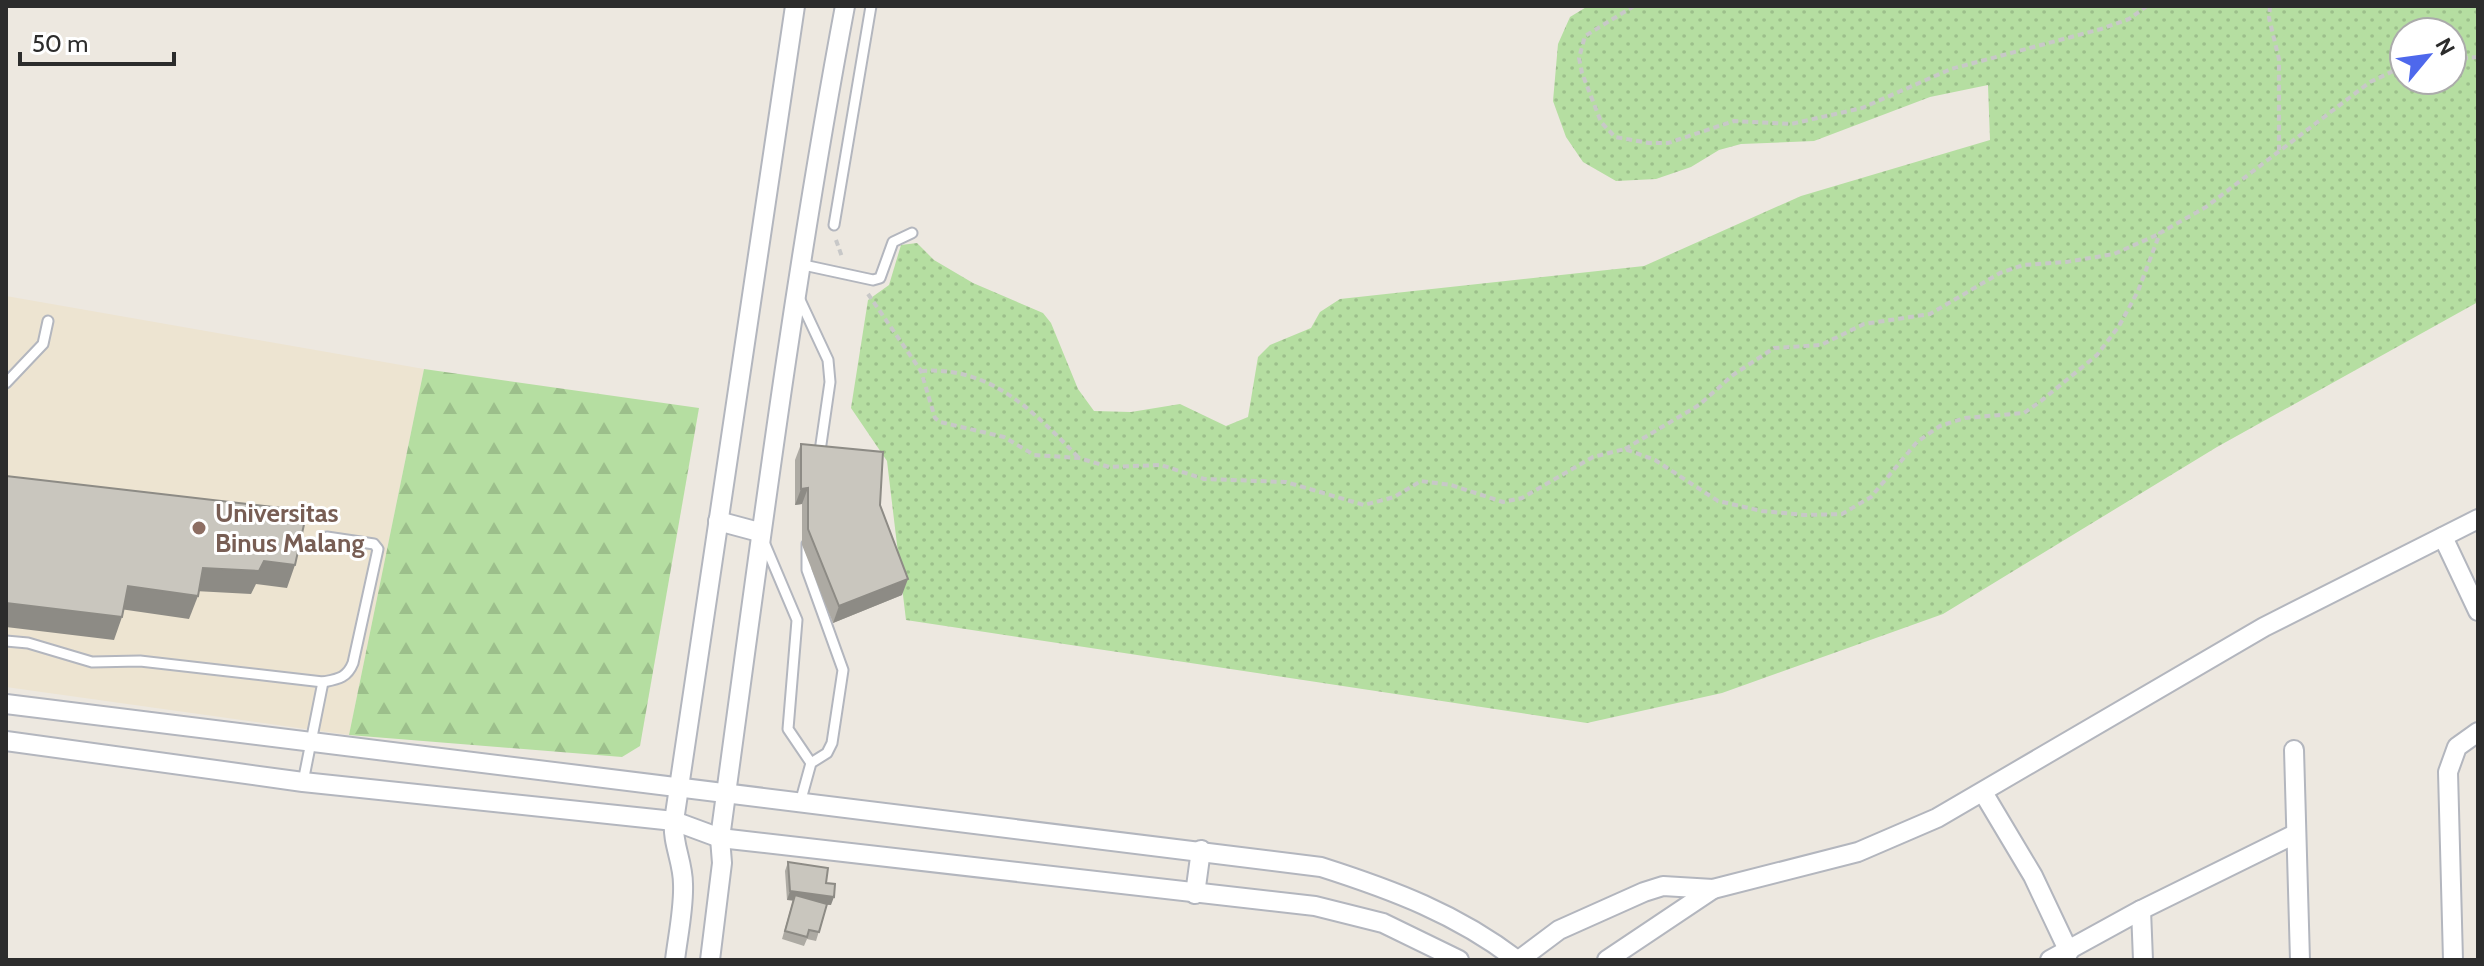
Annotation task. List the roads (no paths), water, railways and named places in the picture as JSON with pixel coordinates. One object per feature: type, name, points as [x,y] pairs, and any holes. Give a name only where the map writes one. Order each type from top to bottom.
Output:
[{"type":"street","points":[[675,960],[683,887],[682,869],[672,840],[674,821],[795,6]]},
{"type":"street","points":[[710,960],[722,863],[720,838],[759,532],[799,264],[845,6]]},
{"type":"street","points":[[6,704],[1321,867],[1397,891],[1484,935],[1518,960],[1559,930],[1644,892],[1663,886],[1713,889],[1858,852],[1984,794],[2264,627],[2478,519]]},
{"type":"street","points":[[718,521],[759,532]]},
{"type":"street","points":[[2443,537],[2478,611]]},
{"type":"street","points":[[2453,960],[2448,772],[2457,747],[2478,732]]},
{"type":"street","points":[[6,741],[303,782],[674,821],[720,838],[1328,909],[1383,923],[1459,960]]},
{"type":"street","points":[[2294,750],[2300,960]]},
{"type":"street","points":[[1984,794],[2033,876],[2069,952]]},
{"type":"street","points":[[2050,960],[2141,910],[2295,834]]},
{"type":"street","points":[[1195,894],[1201,850]]},
{"type":"street","points":[[1607,960],[1713,889]]},
{"type":"street","points":[[2141,910],[2143,960]]},
{"type":"lane","points":[[834,225],[871,6]]},
{"type":"lane","points":[[799,264],[856,277],[880,278],[893,242],[912,233]]},
{"type":"lane","points":[[795,289],[828,360],[830,382],[817,471]]},
{"type":"lane","points":[[6,383],[43,344],[48,321]]},
{"type":"lane","points":[[800,803],[811,763],[827,753],[832,743],[843,670],[807,570],[805,559],[809,530]]},
{"type":"lane","points":[[759,532],[797,620],[788,729],[811,763]]},
{"type":"lane","points":[[6,641],[28,643],[92,662],[140,661],[323,682],[340,679],[349,673],[353,663],[378,549],[374,544],[327,537]]},
{"type":"lane","points":[[303,782],[323,682]]},
{"type":"place","name":"Universitas Binus Malang","points":[[199,528]]}]
